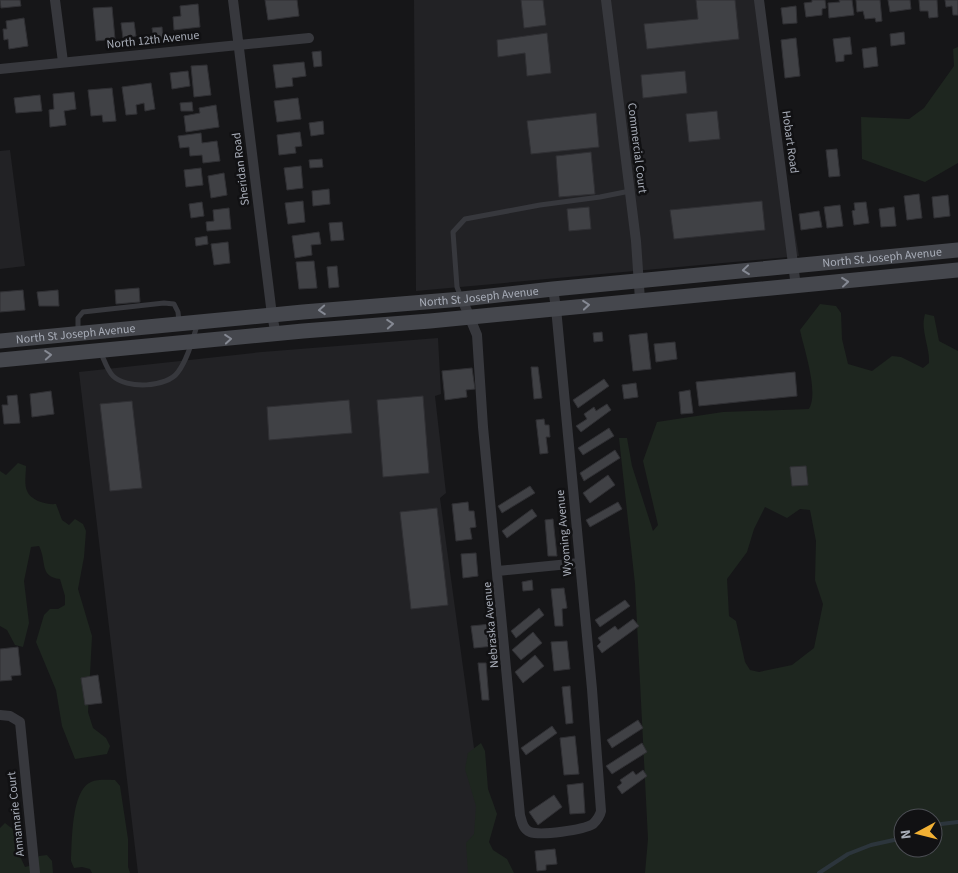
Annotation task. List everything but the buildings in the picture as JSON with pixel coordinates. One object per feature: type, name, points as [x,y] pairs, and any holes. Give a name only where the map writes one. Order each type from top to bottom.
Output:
[{"type":"main road","name":"North St Joseph Avenue","points":[[0,340],[462,299],[638,280],[958,250]]},
{"type":"main road","name":"North St Joseph Avenue","points":[[0,360],[796,287],[958,270]]},
{"type":"street","points":[[55,0],[63,62]]},
{"type":"street","name":"Sheridan Road","points":[[233,0],[276,335]]},
{"type":"street","name":"Commercial Court","points":[[606,0],[636,241],[640,300]]},
{"type":"street","name":"Hobart Road","points":[[759,0],[796,287]]},
{"type":"street","name":"North 12th Avenue","points":[[0,69],[309,38]]},
{"type":"street","name":"Wyoming Avenue","points":[[553,289],[599,774]]},
{"type":"street","name":"Nebraska Avenue","points":[[462,299],[470,316],[477,343],[483,427],[520,816],[525,828],[531,832],[541,833],[568,830],[591,824],[601,814],[599,774]]},
{"type":"street","points":[[498,571],[579,563]]},
{"type":"street","name":"Annamarie Court","points":[[0,715],[10,716],[20,722],[35,873]]},
{"type":"lane","points":[[462,299],[457,287],[453,232],[465,219],[630,191]]},
{"type":"lane","points":[[79,334],[78,318],[83,312],[164,303],[174,304],[178,312],[179,324]]},
{"type":"lane","points":[[100,351],[113,376],[124,382],[160,384],[178,373],[192,342],[197,323]]},
{"type":"shaded area","points":[[414,0],[756,0],[799,256],[416,291]]},
{"type":"shaded area","points":[[958,47],[958,163],[925,182],[862,159],[861,117],[909,119],[924,108],[954,66],[953,49]]},
{"type":"shaded area","points":[[10,150],[25,266],[0,269],[0,151]]},
{"type":"shaded area","points":[[820,304],[836,306],[841,313],[842,339],[848,364],[872,371],[892,356],[901,357],[923,368],[929,363],[924,332],[925,314],[934,316],[939,341],[958,351],[958,873],[645,873],[648,839],[635,584],[619,438],[627,438],[632,466],[653,531],[658,525],[643,461],[657,422],[723,412],[809,409],[812,402],[812,382],[800,330]],"holes":[[[765,507],[787,518],[800,509],[810,510],[816,541],[815,580],[823,604],[814,648],[792,665],[759,672],[750,670],[745,662],[736,621],[729,616],[727,579],[747,552],[754,529]]]},
{"type":"shaded area","points":[[438,338],[441,394],[435,396],[446,493],[440,498],[491,873],[138,873],[79,372],[262,352]]},
{"type":"shaded area","points":[[18,463],[26,466],[26,486],[27,491],[32,497],[40,502],[56,504],[62,520],[69,525],[75,519],[83,524],[86,531],[84,557],[78,589],[92,636],[88,712],[93,728],[106,738],[110,746],[107,754],[75,759],[62,726],[56,690],[36,642],[44,615],[50,609],[58,609],[65,605],[65,596],[60,579],[53,578],[46,572],[39,546],[31,547],[24,581],[29,623],[23,647],[15,645],[7,630],[0,626],[0,471],[6,475]]},
{"type":"shaded area","points":[[481,743],[485,751],[488,789],[497,814],[489,842],[493,850],[507,859],[514,873],[468,873],[466,843],[474,834],[476,806],[465,769],[468,753]]},
{"type":"shaded area","points":[[115,780],[120,786],[128,839],[128,867],[130,873],[92,873],[90,869],[74,868],[71,861],[72,830],[80,795],[84,787],[91,782]]},
{"type":"shaded area","points":[[5,823],[19,834],[18,852],[25,867],[33,865],[39,856],[47,855],[52,861],[53,873],[0,873],[0,828]]},
{"type":"waterway","points":[[943,824],[958,822]]},
{"type":"waterway","points":[[819,873],[848,854],[871,845],[893,840]]}]
